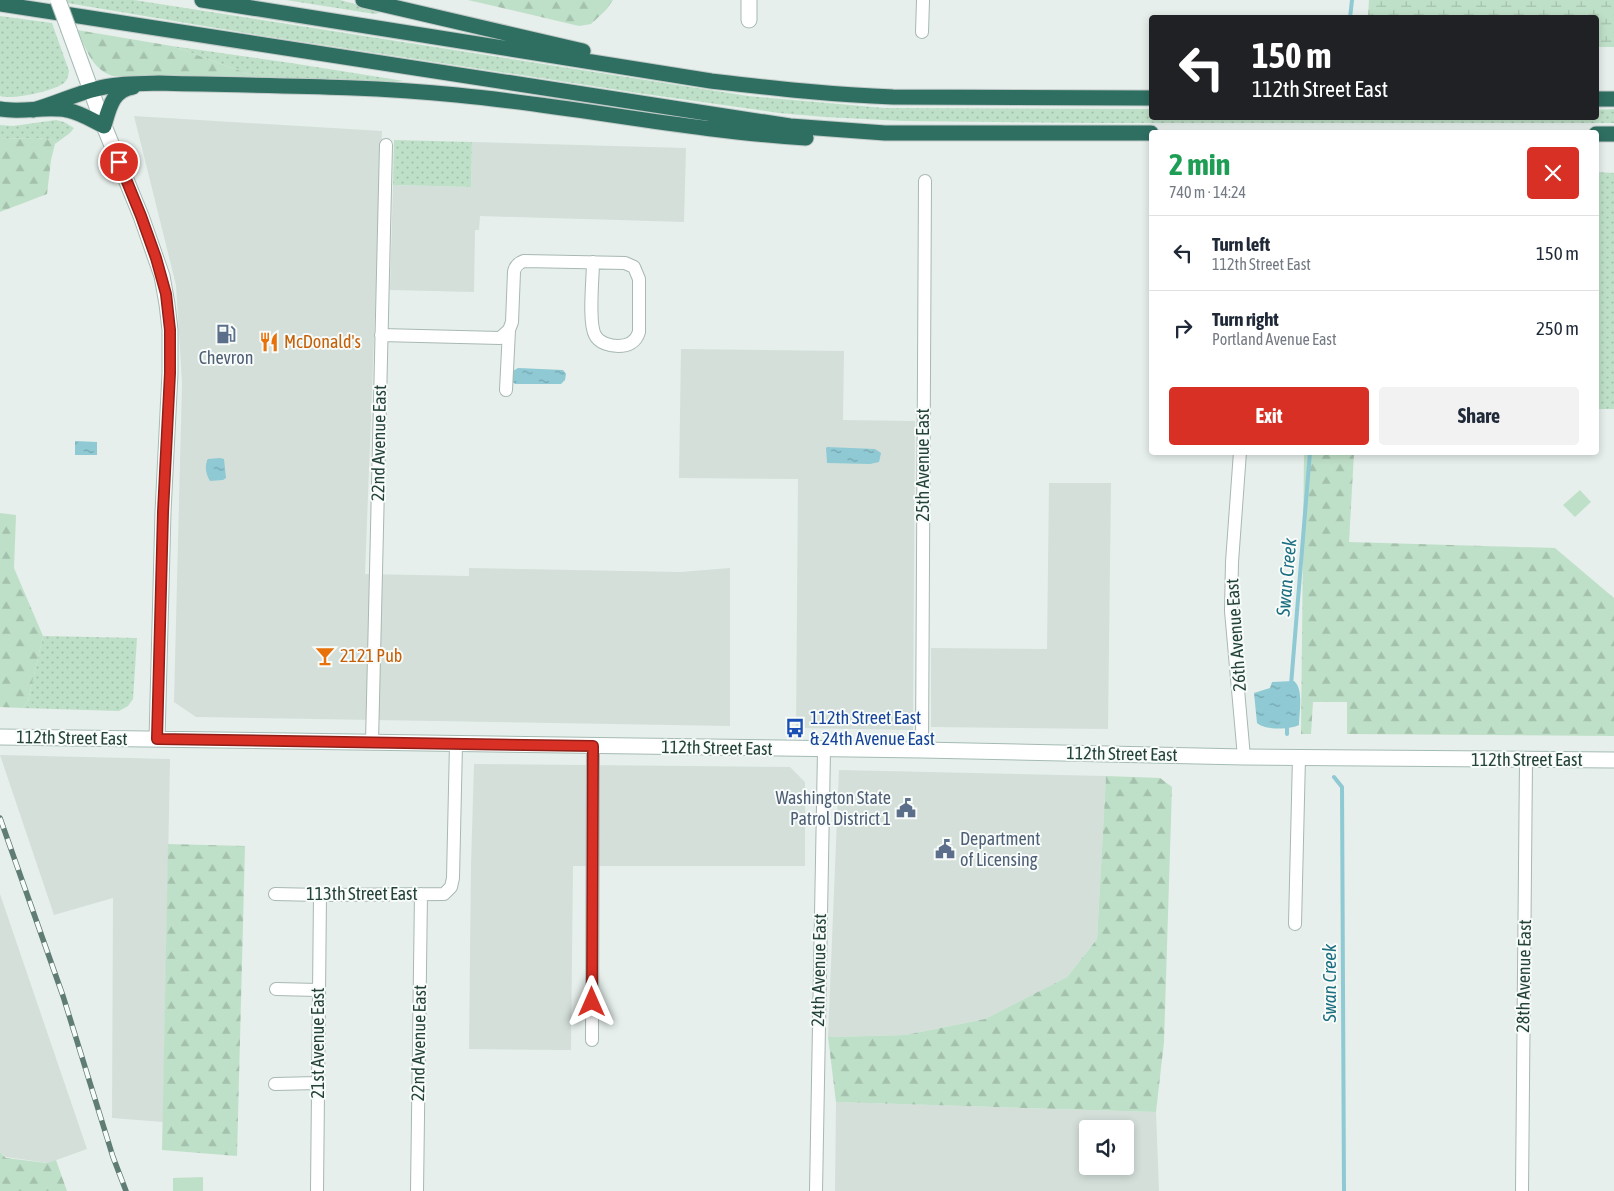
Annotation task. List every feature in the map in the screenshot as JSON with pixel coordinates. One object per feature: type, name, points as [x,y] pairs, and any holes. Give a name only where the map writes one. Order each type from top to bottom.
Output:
[{"type":"highway","points":[[202,0],[711,81],[855,96],[1149,98]]},
{"type":"highway","points":[[363,0],[711,81]]},
{"type":"highway","points":[[0,4],[790,126],[885,133],[1149,133]]},
{"type":"highway","points":[[33,110],[65,101],[91,90],[118,85],[159,83],[384,90],[456,95],[774,136],[819,138],[885,133]]},
{"type":"highway","points":[[0,109],[15,112],[68,110],[104,126],[111,103],[120,91],[127,88],[159,83]]},
{"type":"highway","points":[[1599,99],[1614,99]]},
{"type":"highway","points":[[1599,134],[1614,134]]},
{"type":"main road","points":[[58,0],[104,126],[156,258],[164,285],[168,312],[170,373],[163,512],[157,739]]},
{"type":"main road","points":[[749,0],[749,20]]},
{"type":"main road","name":"112th Street East","points":[[0,737],[922,750],[1244,757],[1614,760]]},
{"type":"street","points":[[922,32],[923,0]]},
{"type":"street","name":"22nd Avenue East","points":[[372,742],[386,144]]},
{"type":"street","name":"25th Avenue East","points":[[922,750],[924,181]]},
{"type":"street","points":[[381,335],[500,338],[508,330],[512,322],[515,267],[524,261],[593,262],[630,264],[637,271],[639,279],[639,332],[638,337],[632,342],[618,346],[599,340],[595,336],[593,329],[593,262]]},
{"type":"street","points":[[506,390],[508,330]]},
{"type":"street","name":"26th Avenue East","points":[[1240,455],[1232,562],[1231,611],[1244,757]]},
{"type":"street","name":"113th Street East","points":[[275,894],[440,895],[447,891],[451,887],[454,878],[456,744]]},
{"type":"street","points":[[592,1040],[593,746]]},
{"type":"street","name":"24th Avenue East","points":[[816,1191],[824,750]]},
{"type":"street","points":[[1295,924],[1299,757]]},
{"type":"street","name":"28th Avenue East","points":[[1522,1191],[1526,760]]},
{"type":"street","name":"22nd Avenue East","points":[[417,1191],[420,894]]},
{"type":"street","name":"21st Avenue East","points":[[317,1191],[320,895]]},
{"type":"street","points":[[276,989],[318,990]]},
{"type":"street","points":[[275,1084],[318,1083]]},
{"type":"shaded area","points":[[134,116],[382,131],[365,574],[469,576],[469,568],[680,572],[730,568],[730,726],[196,717],[174,702],[182,383],[176,285]]},
{"type":"shaded area","points":[[472,142],[686,148],[684,222],[480,216],[479,230],[475,230],[474,292],[390,290],[393,185],[471,187]]},
{"type":"shaded area","points":[[681,349],[844,351],[843,420],[915,421],[913,730],[796,728],[798,479],[679,478]]},
{"type":"shaded area","points":[[1049,483],[1111,483],[1108,729],[931,727],[931,648],[1047,649]]},
{"type":"shaded area","points":[[0,755],[170,759],[163,1122],[112,1118],[113,898],[54,915]]},
{"type":"shaded area","points":[[474,764],[790,767],[805,782],[805,866],[573,866],[571,1050],[469,1049]]},
{"type":"shaded area","points":[[839,770],[1106,776],[1097,939],[1067,977],[985,1019],[905,1035],[828,1037]]},
{"type":"shaded area","points":[[0,894],[87,1149],[48,1163],[6,1157],[0,1152]]},
{"type":"shaded area","points":[[836,1102],[1156,1112],[1159,1191],[835,1191]]},
{"type":"green space","points":[[66,0],[134,0],[748,96],[884,108],[1149,109],[1149,120],[1599,120],[1599,110],[1614,109],[1614,123],[1102,123],[903,121],[825,117],[779,113],[638,93],[246,33],[67,3]]},
{"type":"green space","points":[[286,0],[340,0],[377,10],[379,13],[375,14]]},
{"type":"green space","points":[[468,0],[613,0],[606,10],[591,24],[579,26]]},
{"type":"green space","points":[[1369,0],[1614,0],[1614,47],[1599,47],[1599,15],[1368,15]]},
{"type":"green space","points":[[0,16],[52,23],[69,71],[65,82],[53,89],[34,94],[14,97],[0,96]]},
{"type":"green space","points":[[77,30],[172,46],[249,74],[252,77],[112,76],[94,63]]},
{"type":"green space","points":[[172,46],[404,81],[252,77],[249,74]]},
{"type":"green space","points":[[56,120],[74,128],[55,144],[53,140],[36,138],[0,139],[0,125],[13,126]]},
{"type":"green space","points":[[36,138],[54,140],[55,144],[47,194],[0,212],[0,139]]},
{"type":"green space","points":[[394,140],[472,142],[471,187],[393,185]]},
{"type":"green space","points":[[1599,172],[1614,173],[1614,409],[1599,409]]},
{"type":"green space","points":[[1304,455],[1354,455],[1349,542],[1555,548],[1614,598],[1614,736],[1347,734],[1347,702],[1313,702],[1311,734],[1301,734]]},
{"type":"green space","points":[[1580,490],[1591,502],[1575,517],[1563,505]]},
{"type":"green space","points":[[0,513],[16,515],[14,568],[43,636],[28,701],[22,708],[0,707]]},
{"type":"green space","points":[[43,636],[137,638],[133,699],[128,706],[119,711],[22,708],[28,701]]},
{"type":"green space","points":[[1106,776],[1160,778],[1172,787],[1164,1042],[1156,1112],[836,1102],[828,1037],[905,1035],[985,1019],[1067,977],[1097,939]]},
{"type":"green space","points":[[168,844],[245,846],[237,1156],[162,1150]]},
{"type":"green space","points":[[0,1152],[6,1158],[47,1163],[56,1160],[67,1191],[0,1191]]},
{"type":"green space","points":[[203,1177],[203,1191],[173,1191],[173,1178]]},
{"type":"water","points":[[518,368],[563,370],[566,374],[565,380],[561,384],[515,384],[512,381],[513,371]]},
{"type":"water","points":[[75,441],[97,442],[97,455],[75,455]]},
{"type":"water","points":[[827,447],[875,449],[881,453],[879,462],[870,464],[827,463]]},
{"type":"water","points":[[208,459],[224,459],[226,478],[210,481],[206,470]]},
{"type":"water","points":[[1294,681],[1300,695],[1299,725],[1290,728],[1277,728],[1265,727],[1257,723],[1254,693],[1270,688],[1272,682]]},
{"type":"waterway","name":"Swan Creek","points":[[1350,15],[1352,0]]},
{"type":"waterway","name":"Swan Creek","points":[[1291,685],[1310,455]]},
{"type":"waterway","name":"Swan Creek","points":[[1287,724],[1287,734]]},
{"type":"waterway","name":"Swan Creek","points":[[1334,777],[1342,787],[1344,1191]]},
{"type":"railway","points":[[0,818],[63,996],[113,1157],[126,1191]]},
{"type":"place","name":"Chevron","points":[[226,334]]},
{"type":"place","name":"McDonald's","points":[[269,342]]},
{"type":"place","name":"2121 Pub","points":[[325,656]]},
{"type":"place","name":"112th Street East & 24th Avenue East","points":[[795,728]]},
{"type":"place","name":"Washington State Patrol District 1","points":[[906,808]]},
{"type":"place","name":"Department of Licensing","points":[[945,849]]},
{"type":"route","points":[[119,162],[141,216],[162,276],[170,330],[157,739],[593,746],[592,1002]]}]
